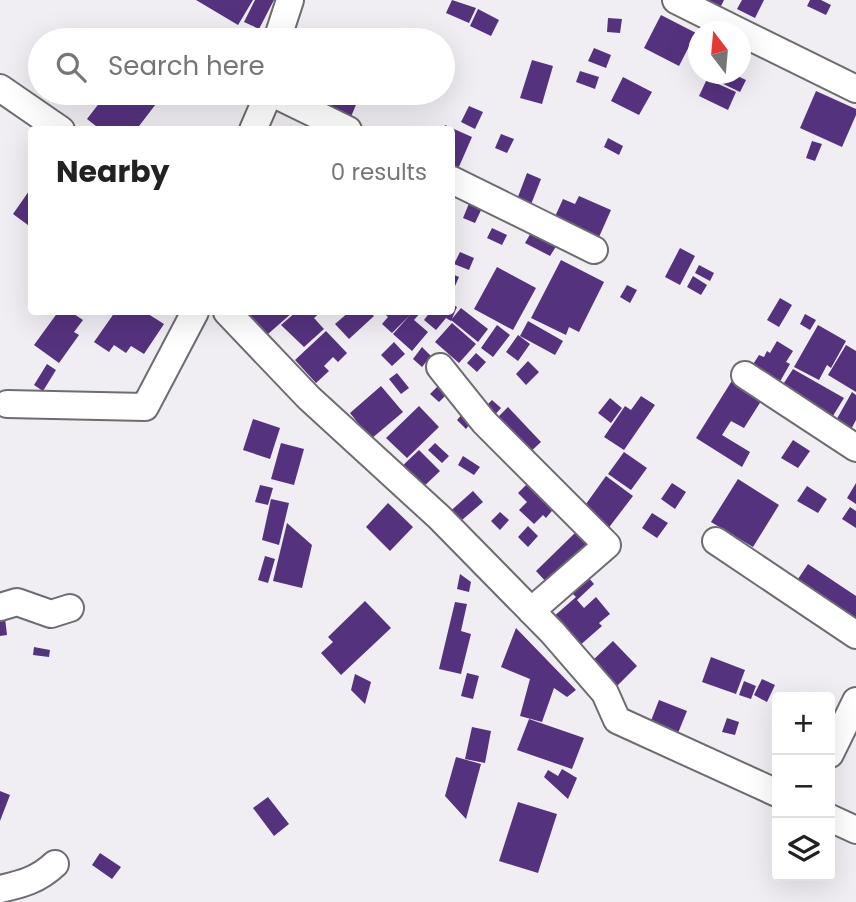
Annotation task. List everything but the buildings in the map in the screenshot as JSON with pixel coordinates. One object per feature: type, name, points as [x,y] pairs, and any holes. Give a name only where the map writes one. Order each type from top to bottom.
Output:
[{"type":"street","points":[[281,28],[290,0]]},
{"type":"street","points":[[676,0],[718,21]]},
{"type":"street","points":[[751,37],[856,89]]},
{"type":"street","points":[[0,88],[55,126]]},
{"type":"street","points":[[255,126],[265,105]]},
{"type":"street","points":[[296,105],[340,126]]},
{"type":"street","points":[[455,181],[594,250]]},
{"type":"street","points":[[7,404],[145,407],[193,315]]},
{"type":"street","points":[[230,315],[309,398],[439,517],[531,611],[605,693],[618,720],[772,792]]},
{"type":"street","points":[[440,366],[484,422],[607,545],[531,611]]},
{"type":"street","points":[[745,375],[856,449]]},
{"type":"street","points":[[716,541],[856,635]]},
{"type":"street","points":[[0,607],[18,601],[51,614],[70,608]]},
{"type":"street","points":[[835,744],[856,701]]},
{"type":"street","points":[[835,820],[856,830]]},
{"type":"street","points":[[0,889],[28,883],[43,876],[55,864]]}]
